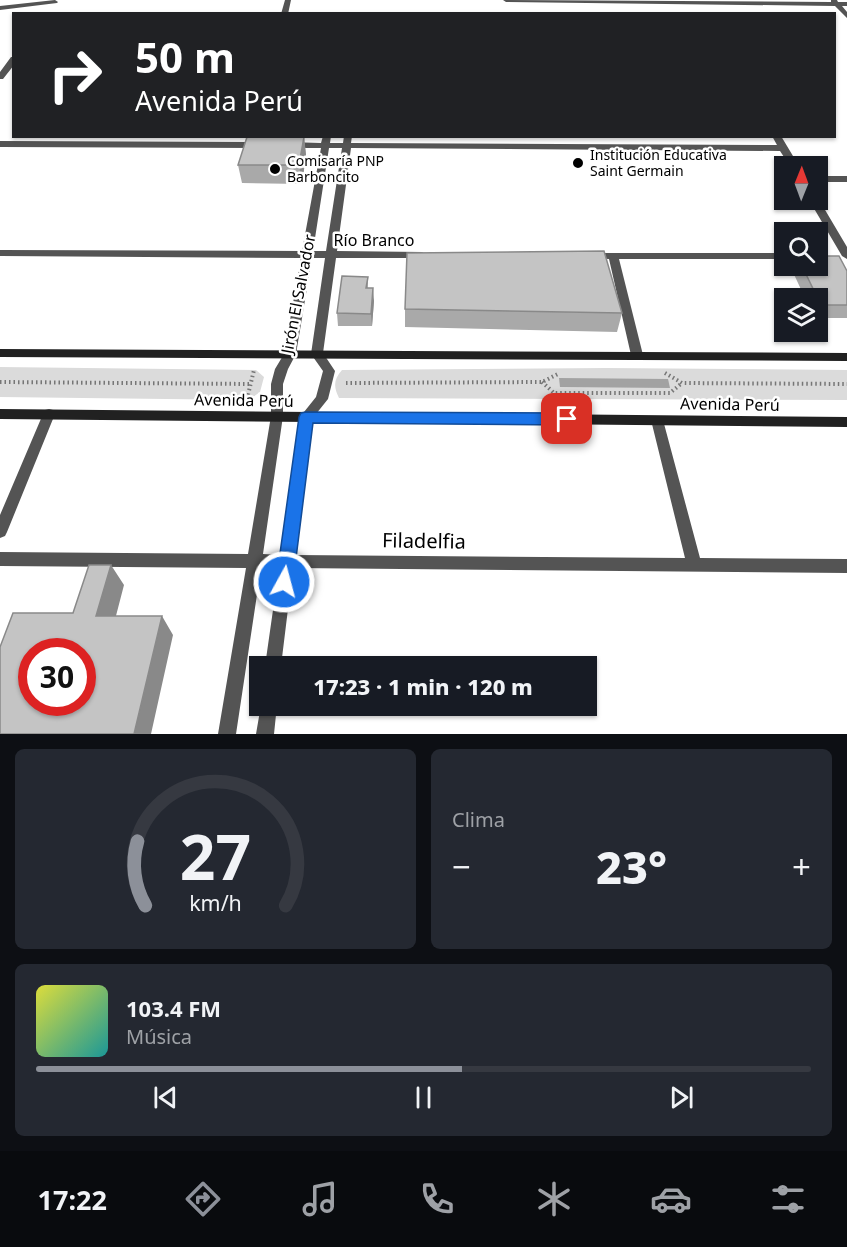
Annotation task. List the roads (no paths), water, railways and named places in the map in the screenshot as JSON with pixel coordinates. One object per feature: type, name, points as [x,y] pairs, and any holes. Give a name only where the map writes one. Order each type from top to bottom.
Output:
[{"type":"main road","points":[[0,353],[847,357]]},
{"type":"main road","name":"Avenida Perú","points":[[0,414],[847,422]]},
{"type":"street","points":[[0,8],[56,1]]},
{"type":"street","points":[[509,1],[835,2],[847,4]]},
{"type":"street","points":[[835,2],[847,16]]},
{"type":"street","points":[[0,77],[12,62]]},
{"type":"street","points":[[777,138],[788,156]]},
{"type":"street","name":"Jirón El Salvador","points":[[227,734],[276,416],[274,399],[279,370],[290,354],[327,141]]},
{"type":"street","points":[[279,145],[348,141],[783,148]]},
{"type":"street","name":"Jirón El Salvador","points":[[274,656],[306,417],[322,399],[329,371],[317,354],[329,255],[348,141]]},
{"type":"street","points":[[0,144],[268,145]]},
{"type":"street","points":[[828,179],[847,179]]},
{"type":"street","points":[[819,210],[844,256]]},
{"type":"street","name":"Río Branco","points":[[0,254],[435,256]]},
{"type":"street","points":[[577,256],[774,256]]},
{"type":"street","points":[[612,256],[637,355]]},
{"type":"street","points":[[0,532],[49,414]]},
{"type":"street","points":[[657,420],[694,565]]},
{"type":"street","name":"Filadelfia","points":[[0,559],[847,566]]},
{"type":"street","points":[[265,734],[267,716]]},
{"type":"place","name":"Institución Educativa Saint Germain","points":[[578,163]]},
{"type":"place","name":"Comisaría PNP Barboncito","points":[[275,169]]}]
